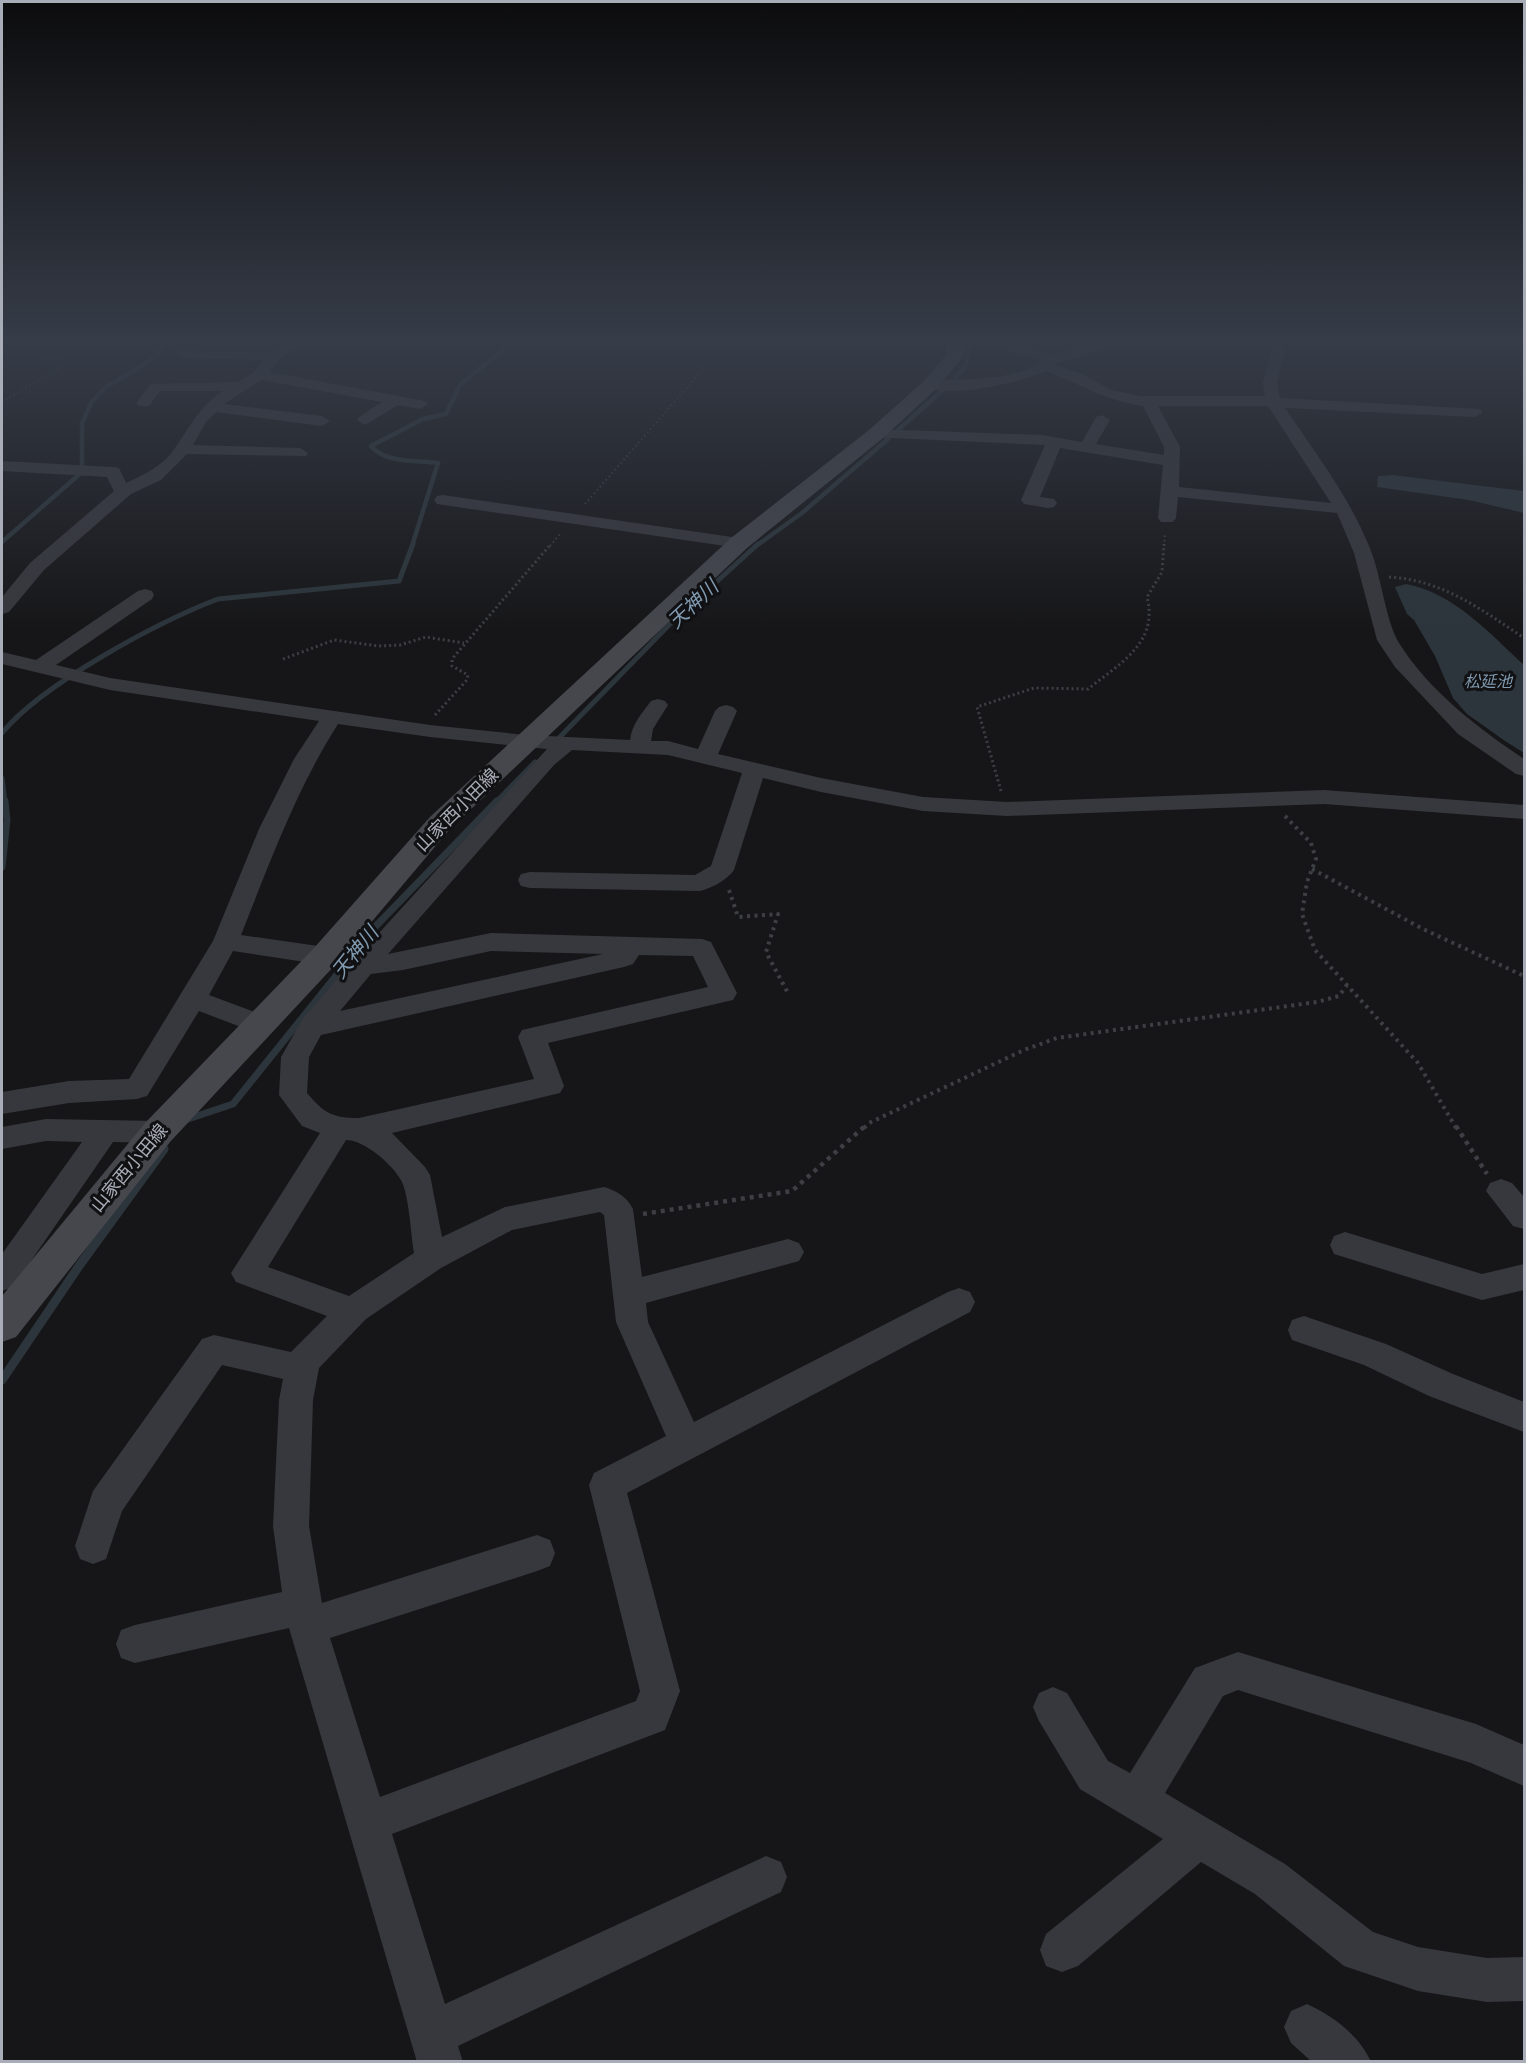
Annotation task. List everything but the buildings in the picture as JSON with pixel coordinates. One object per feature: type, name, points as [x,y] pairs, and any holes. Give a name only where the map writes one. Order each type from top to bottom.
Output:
[{"type":"main road","name":"山家西小田線","points":[[2,1325],[158,1132],[325,956],[440,823],[739,543],[871,438]]},
{"type":"street","points":[[2,608],[31,576],[36,567],[125,490],[155,476],[178,456],[188,438]]},
{"type":"street","points":[[971,438],[1054,442],[1170,461]]},
{"type":"street","points":[[1086,448],[1092,438]]},
{"type":"street","points":[[1167,518],[1172,447],[1169,438]]},
{"type":"street","points":[[1298,438],[1344,508],[1363,553],[1387,640],[1405,667],[1466,729],[1524,769]]},
{"type":"street","points":[[1048,503],[1030,500],[1054,442]]},
{"type":"street","points":[[182,449],[300,453]]},
{"type":"street","points":[[2,466],[113,472],[120,487],[125,490]]},
{"type":"street","points":[[1170,491],[1344,508]]},
{"type":"street","points":[[443,500],[739,543]]},
{"type":"street","points":[[40,667],[145,595]]},
{"type":"street","points":[[2,658],[110,684],[430,731],[526,741],[668,748],[821,785],[923,804],[1007,809],[1324,797],[1524,812]]},
{"type":"street","points":[[640,746],[642,729],[658,705]]},
{"type":"street","points":[[706,756],[726,711]]},
{"type":"street","points":[[2,1103],[69,1092],[137,1089],[226,941],[271,829],[305,759],[333,716]]},
{"type":"street","points":[[430,1259],[423,1210],[414,1175],[380,1139],[312,1118],[293,1095],[295,1057],[312,1027],[363,966],[546,760],[567,743]]},
{"type":"street","points":[[530,880],[700,883],[722,870],[754,768]]},
{"type":"street","points":[[226,941],[325,956],[363,966],[403,961],[491,942],[702,948],[724,993],[532,1037],[550,1086],[349,1129],[247,1273],[341,1307],[351,1314]]},
{"type":"street","points":[[312,1027],[624,958],[631,946]]},
{"type":"street","points":[[193,999],[259,1024]]},
{"type":"street","points":[[2,1138],[46,1130],[158,1132]]},
{"type":"street","points":[[2,1278],[105,1131]]},
{"type":"street","points":[[1501,1191],[1524,1217]]},
{"type":"street","points":[[687,1442],[632,1322],[618,1209],[604,1199],[505,1219],[399,1278],[351,1314],[303,1362],[296,1400],[291,1526],[306,1616],[436,2048],[766,1877]]},
{"type":"street","points":[[1345,1245],[1482,1287],[1524,1277]]},
{"type":"street","points":[[629,1294],[788,1252]]},
{"type":"street","points":[[368,1821],[651,1716],[660,1691],[608,1485],[959,1302]]},
{"type":"street","points":[[1304,1330],[1374,1354],[1441,1386],[1524,1417]]},
{"type":"street","points":[[93,1546],[106,1503],[214,1349],[302,1369]]},
{"type":"street","points":[[135,1644],[306,1616],[537,1553]]},
{"type":"street","points":[[1137,1801],[1209,1682],[1238,1671],[1476,1744],[1524,1766]]},
{"type":"street","points":[[1053,1707],[1094,1775],[1270,1879],[1360,1950],[1418,1969],[1487,1980],[1524,1979]]},
{"type":"street","points":[[1062,1950],[1197,1837]]},
{"type":"street","points":[[1306,2027],[1348,2061]]},
{"type":"path","points":[[430,731],[429,722],[467,680],[468,675],[452,666],[452,659],[643,438]]},
{"type":"path","points":[[1007,809],[977,708],[1034,688],[1088,689],[1135,651],[1148,629],[1150,609],[1147,597],[1162,572],[1167,518]]},
{"type":"path","points":[[1370,578],[1397,577],[1422,580],[1453,592],[1524,638]]},
{"type":"path","points":[[283,659],[334,640],[389,646],[426,637],[465,644]]},
{"type":"path","points":[[1269,800],[1311,843],[1316,859],[1307,882],[1302,914],[1315,950],[1418,1063],[1474,1159],[1501,1191]]},
{"type":"path","points":[[1312,869],[1423,929],[1524,976]]},
{"type":"path","points":[[722,870],[738,917],[778,914],[766,952],[789,995]]},
{"type":"path","points":[[619,1217],[792,1191],[869,1123],[1024,1050],[1057,1038],[1317,1002],[1339,996],[1347,985]]},
{"type":"water","points":[[1392,475],[1524,491],[1524,513],[1469,500],[1377,487],[1378,476]]},
{"type":"water","name":"松延池","points":[[1406,584],[1440,596],[1455,605],[1524,665],[1524,753],[1467,714],[1453,698],[1435,656],[1414,620],[1407,614],[1395,587]]},
{"type":"waterway","points":[[2,542],[82,472],[82,438]]},
{"type":"waterway","points":[[386,438],[371,446],[385,456],[438,463],[412,546]]},
{"type":"waterway","points":[[756,546],[802,513],[888,439]]},
{"type":"waterway","points":[[2,733],[20,714],[72,675],[102,656],[193,609],[218,599],[399,581],[413,544]]},
{"type":"waterway","name":"天神川","points":[[554,743],[668,626],[758,544]]},
{"type":"waterway","name":"天神川","points":[[496,802],[535,762]]},
{"type":"waterway","points":[[2,778],[5,802]]},
{"type":"waterway","points":[[2,867],[7,820],[5,801]]},
{"type":"waterway","name":"天神川","points":[[185,1120],[233,1104],[376,926],[497,801]]},
{"type":"waterway","name":"天神川","points":[[2,1380],[79,1266],[164,1149]]}]
